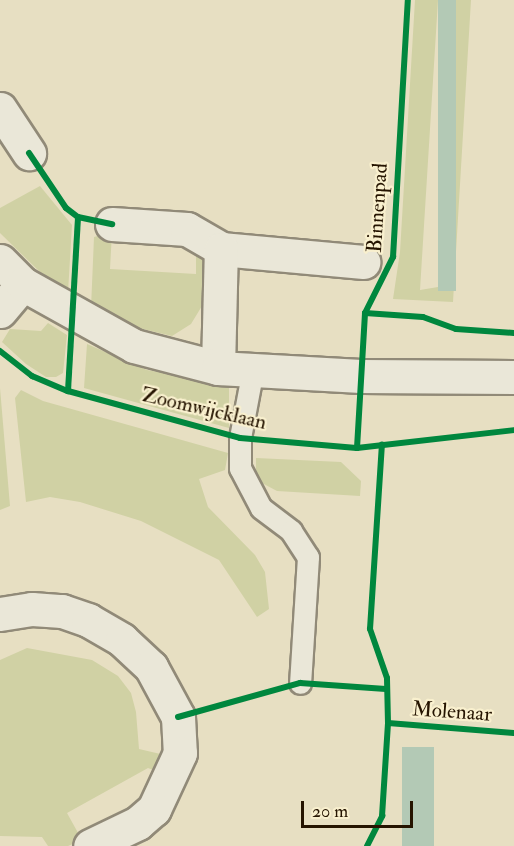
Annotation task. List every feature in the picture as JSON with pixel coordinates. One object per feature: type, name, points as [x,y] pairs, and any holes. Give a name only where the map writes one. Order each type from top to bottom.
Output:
[{"type":"street","points":[[0,109],[28,153]]},
{"type":"street","points":[[112,224],[187,229],[221,249],[363,262]]},
{"type":"street","name":"Zoomwijcklaan","points":[[218,368],[221,249]]},
{"type":"street","name":"Zoomwijcklaan","points":[[0,261],[23,284],[134,346],[218,368],[361,376],[514,377]]},
{"type":"street","points":[[0,311],[23,284]]},
{"type":"street","points":[[0,614],[32,609],[62,611],[88,620],[122,640],[151,667],[178,717],[180,753],[154,809],[138,823],[90,846]]},
{"type":"lane","points":[[254,369],[240,438],[240,468],[261,508],[291,531],[308,557],[300,683]]},
{"type":"green space","points":[[415,0],[438,0],[420,290],[438,287],[456,0],[471,0],[453,302],[393,299],[400,252]]},
{"type":"green space","points":[[40,186],[72,225],[68,293],[41,273],[0,233],[0,208]]},
{"type":"green space","points":[[112,232],[110,269],[196,274],[196,254],[205,251],[205,301],[191,324],[172,336],[126,325],[91,308],[94,237]]},
{"type":"green space","points":[[48,323],[67,335],[63,373],[56,377],[46,377],[26,364],[2,342],[10,329],[41,331]]},
{"type":"green space","points":[[87,344],[147,370],[229,385],[229,428],[84,388]]},
{"type":"green space","points":[[0,388],[10,506],[0,510]]},
{"type":"green space","points":[[21,390],[43,401],[228,453],[225,470],[199,479],[208,507],[255,555],[265,572],[269,609],[257,617],[219,560],[141,521],[80,502],[50,497],[26,502],[15,398]]},
{"type":"green space","points":[[256,458],[341,462],[361,481],[360,496],[277,491],[262,483],[256,471]]},
{"type":"green space","points":[[27,648],[92,660],[118,676],[131,693],[136,712],[139,749],[169,756],[161,773],[148,768],[67,813],[82,840],[68,846],[48,846],[42,837],[0,836],[0,660]]},
{"type":"shaded area","points":[[438,0],[456,0],[456,291],[438,291]]},
{"type":"shaded area","points":[[402,747],[434,747],[434,846],[402,846]]},
{"type":"cycle path","name":"Binnenpad","points":[[357,448],[365,313],[393,257],[408,0]]},
{"type":"cycle path","points":[[29,153],[66,208],[78,217],[112,224]]},
{"type":"cycle path","points":[[68,391],[78,217]]},
{"type":"cycle path","points":[[365,313],[423,317],[456,329],[514,333]]},
{"type":"cycle path","points":[[0,351],[32,376],[68,391],[240,438],[357,448],[514,430]]},
{"type":"cycle path","points":[[367,846],[382,816],[388,723],[387,678],[370,629],[382,444]]},
{"type":"cycle path","points":[[178,717],[300,683],[386,689]]},
{"type":"cycle path","name":"Molenaar","points":[[388,723],[514,733]]}]
